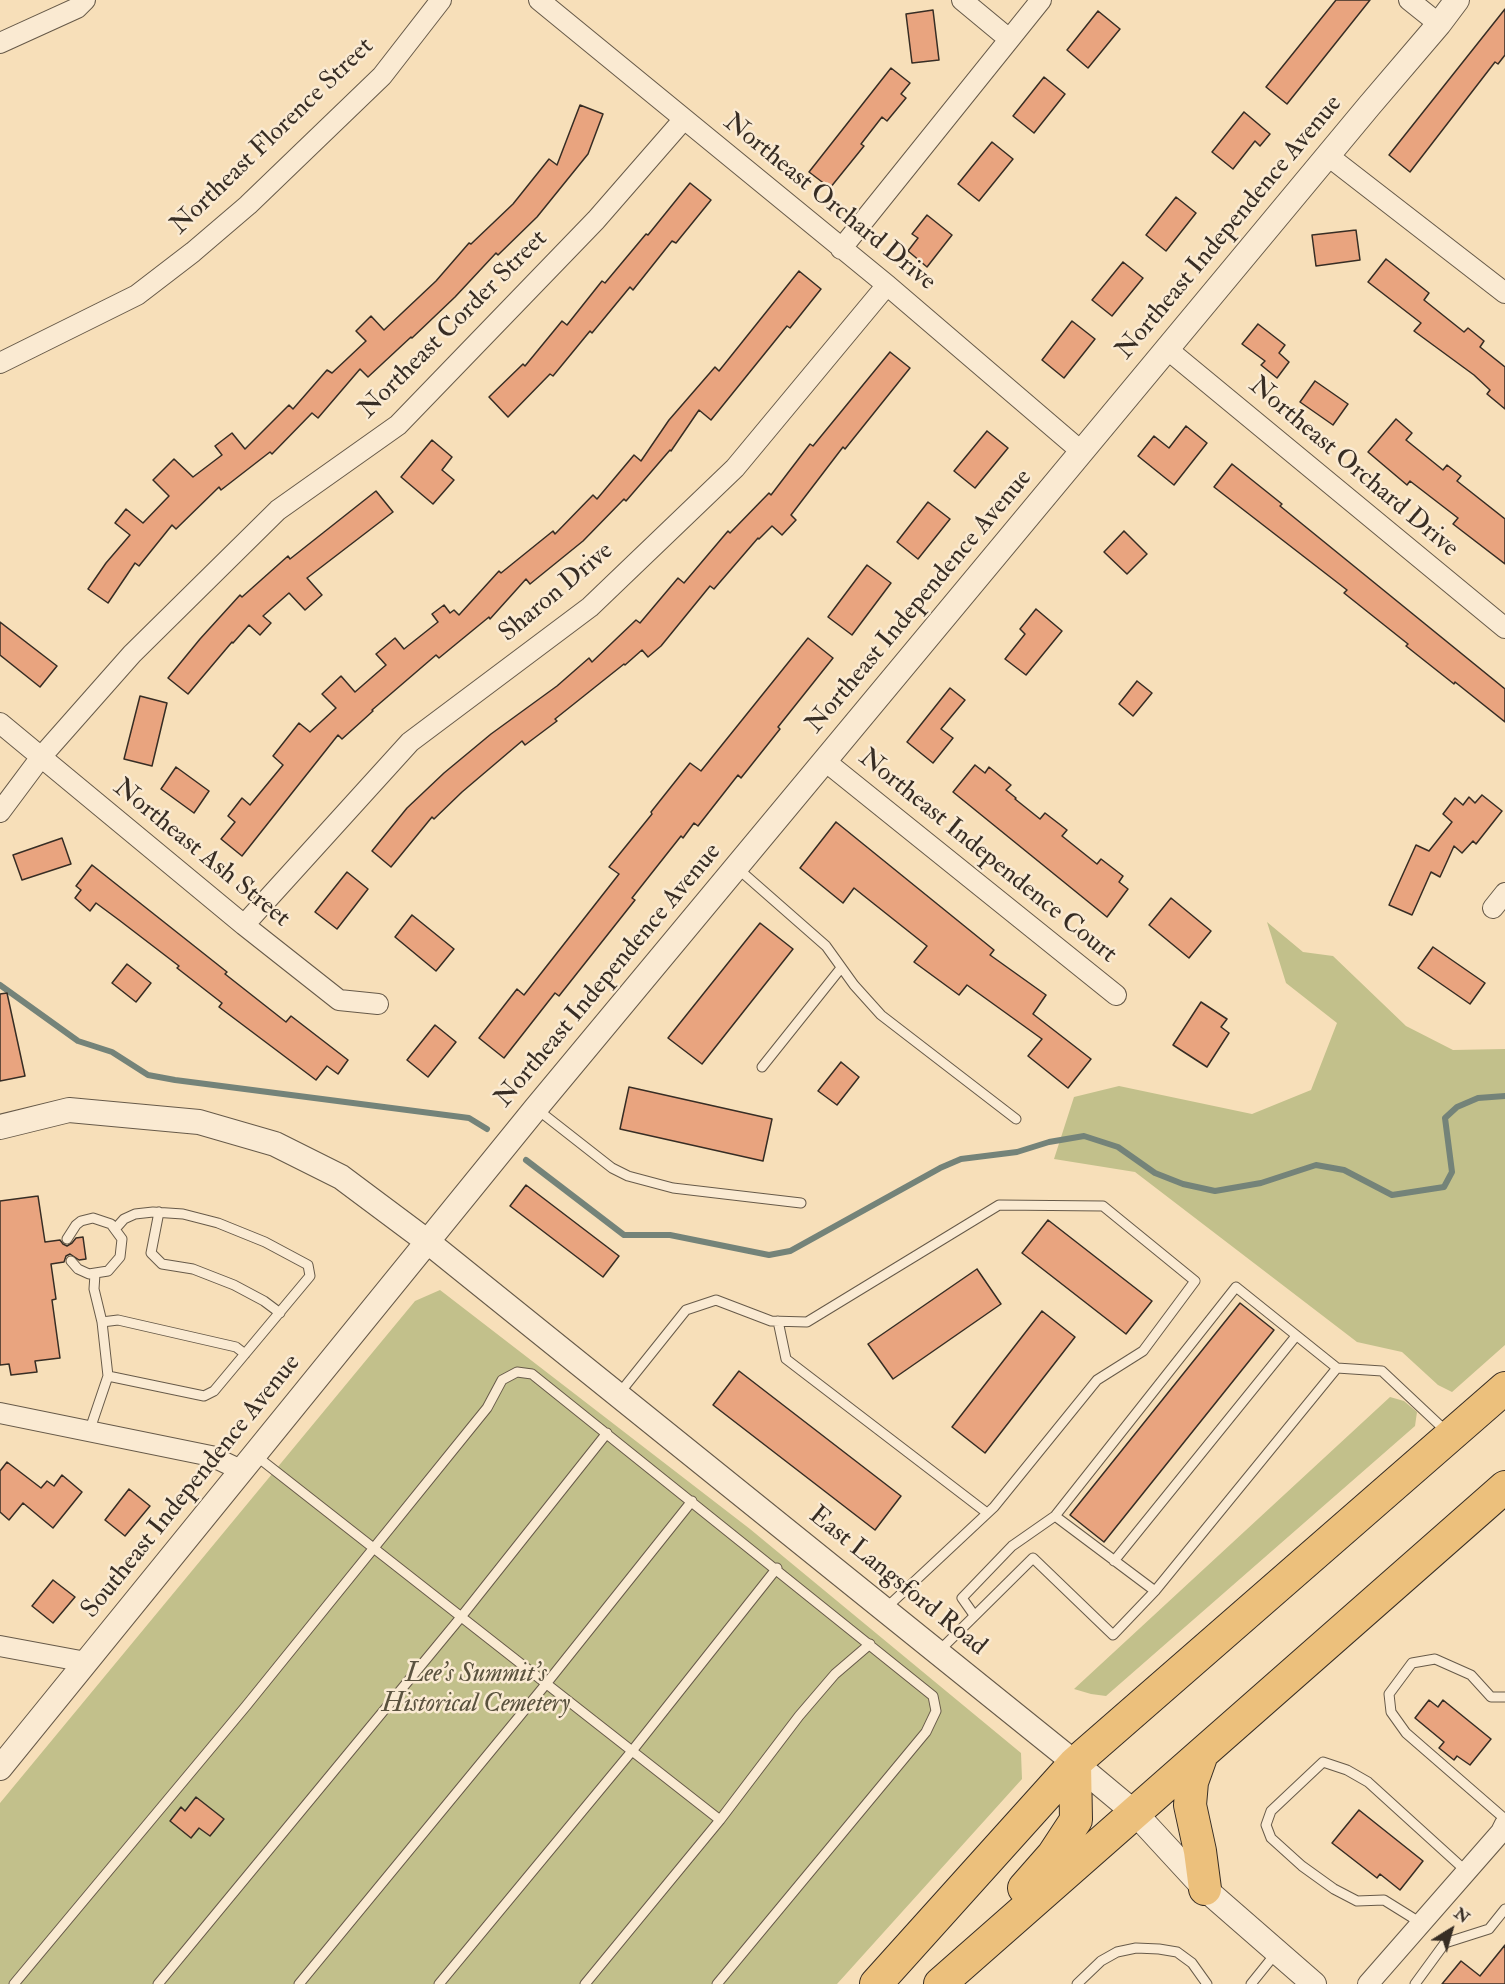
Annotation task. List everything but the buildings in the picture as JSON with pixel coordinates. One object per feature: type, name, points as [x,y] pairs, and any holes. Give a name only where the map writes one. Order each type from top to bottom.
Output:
[{"type":"main road","points":[[876,1984],[1075,1762],[1505,1388]]},
{"type":"main road","points":[[946,1979],[1505,1487]]},
{"type":"main road","points":[[1202,1754],[1192,1782],[1190,1804],[1205,1888]]},
{"type":"main road","points":[[946,1979],[1053,1855],[1076,1820],[1075,1762]]},
{"type":"street","points":[[0,43],[77,8],[85,0]]},
{"type":"street","name":"Northeast Florence Street","points":[[0,363],[136,295],[193,252],[256,198],[382,76],[441,0]]},
{"type":"street","name":"Northeast Orchard Drive","points":[[539,0],[887,285],[1082,452]]},
{"type":"street","points":[[962,0],[1009,39]]},
{"type":"street","points":[[841,249],[1041,0]]},
{"type":"street","points":[[1409,0],[1439,24]]},
{"type":"street","name":"Northeast Independence Avenue","points":[[428,1242],[536,1108],[1457,0]]},
{"type":"street","name":"Northeast Corder Street","points":[[0,812],[41,757],[132,654],[278,510],[398,425],[596,220],[684,119]]},
{"type":"street","points":[[1328,155],[1505,293]]},
{"type":"street","name":"Sharon Drive","points":[[244,925],[410,742],[590,607],[735,468],[887,285]]},
{"type":"street","name":"Northeast Orchard Drive","points":[[1167,349],[1505,628]]},
{"type":"street","name":"Northeast Ash Street","points":[[0,723],[244,925],[339,1000],[378,1004]]},
{"type":"street","name":"Northeast Independence Court","points":[[825,761],[1116,994]]},
{"type":"street","name":"East Langsford Road","points":[[0,1127],[69,1110],[199,1122],[275,1144],[341,1177],[428,1242],[1075,1762],[1135,1813],[1205,1888],[1314,1984]]},
{"type":"street","name":"Southeast Independence Avenue","points":[[0,1768],[428,1242]]},
{"type":"street","points":[[0,1413],[249,1463]]},
{"type":"street","points":[[0,1646],[86,1662]]},
{"type":"street","points":[[1368,1984],[1504,1828]]},
{"type":"lane","points":[[736,867],[826,946],[854,985],[881,1015],[1016,1119]]},
{"type":"lane","points":[[762,1066],[841,968]]},
{"type":"lane","points":[[536,1108],[612,1168],[628,1176],[673,1188],[801,1203]]},
{"type":"lane","points":[[618,1395],[687,1310],[716,1300],[771,1321],[807,1322],[999,1205],[1103,1206],[1195,1281],[1143,1351],[1096,1380],[987,1513],[885,1609]]},
{"type":"lane","points":[[159,1212],[151,1253],[162,1264],[194,1269],[264,1301],[279,1313]]},
{"type":"lane","points":[[108,1376],[204,1396],[214,1391],[310,1276],[308,1265],[265,1242],[218,1223],[183,1214],[159,1212],[135,1214],[124,1219],[116,1228]]},
{"type":"lane","points":[[67,1239],[76,1225],[87,1219],[100,1218],[116,1228],[123,1245],[120,1257],[108,1271],[95,1274],[83,1272],[71,1261]]},
{"type":"lane","points":[[89,1432],[108,1376],[102,1322],[94,1289],[95,1274]]},
{"type":"lane","points":[[974,1615],[962,1598],[1012,1546],[1055,1516],[1236,1287],[1336,1368],[1382,1371],[1450,1436]]},
{"type":"lane","points":[[102,1322],[118,1320],[236,1347],[245,1354]]},
{"type":"lane","points":[[778,1321],[786,1359],[987,1513]]},
{"type":"lane","points":[[1114,1561],[1296,1336]]},
{"type":"lane","points":[[938,1652],[1033,1557],[1113,1635],[1155,1591],[1336,1368]]},
{"type":"lane","points":[[14,1984],[239,1714],[487,1408],[502,1380],[517,1372],[532,1374],[777,1568],[933,1696],[936,1711],[926,1732],[717,1984]]},
{"type":"lane","points":[[158,1984],[461,1617],[607,1433]]},
{"type":"lane","points":[[249,1463],[373,1548],[720,1820]]},
{"type":"lane","points":[[299,1984],[546,1684],[692,1501]]},
{"type":"lane","points":[[1055,1516],[1155,1591]]},
{"type":"lane","points":[[440,1984],[632,1751],[777,1568]]},
{"type":"lane","points":[[585,1984],[720,1820],[799,1716],[835,1674],[870,1644]]},
{"type":"lane","points":[[1504,1828],[1406,1733],[1391,1712],[1389,1694],[1412,1663],[1435,1659],[1470,1676],[1491,1697],[1505,1697]]},
{"type":"lane","points":[[1421,1923],[1384,1900],[1358,1901],[1334,1889],[1302,1866],[1271,1838],[1266,1825],[1271,1811],[1323,1762],[1347,1770],[1368,1782],[1466,1871]]},
{"type":"lane","points":[[1415,1984],[1445,1943],[1489,1929],[1505,1909]]},
{"type":"lane","points":[[1077,1984],[1101,1961],[1117,1952],[1136,1948],[1177,1952],[1192,1963],[1207,1984]]},
{"type":"lane","points":[[1251,1984],[1277,1952]]},
{"type":"green space","points":[[1267,922],[1303,952],[1333,956],[1406,1026],[1453,1050],[1505,1049],[1505,1345],[1452,1392],[1438,1385],[1402,1352],[1357,1342],[1135,1172],[1054,1159],[1074,1097],[1119,1086],[1252,1114],[1311,1090],[1337,1023],[1286,983]]},
{"type":"green space","name":"Lee's Summit's Historical Cemetery","points":[[440,1290],[750,1529],[1021,1753],[1022,1779],[837,1984],[0,1984],[0,1803],[415,1301]]},
{"type":"green space","points":[[1390,1397],[1404,1401],[1417,1412],[1415,1426],[1106,1696],[1074,1689]]},
{"type":"waterway","points":[[0,985],[78,1041],[112,1052],[148,1075],[469,1118],[487,1129]]},
{"type":"waterway","points":[[526,1160],[624,1235],[670,1235],[769,1255],[790,1251],[940,1168],[961,1159],[1017,1152],[1049,1142],[1084,1136],[1118,1147],[1155,1173],[1183,1184],[1215,1191],[1261,1183],[1316,1165],[1344,1170],[1392,1195],[1444,1187],[1452,1172],[1445,1118],[1457,1107],[1478,1098],[1505,1096]]}]
